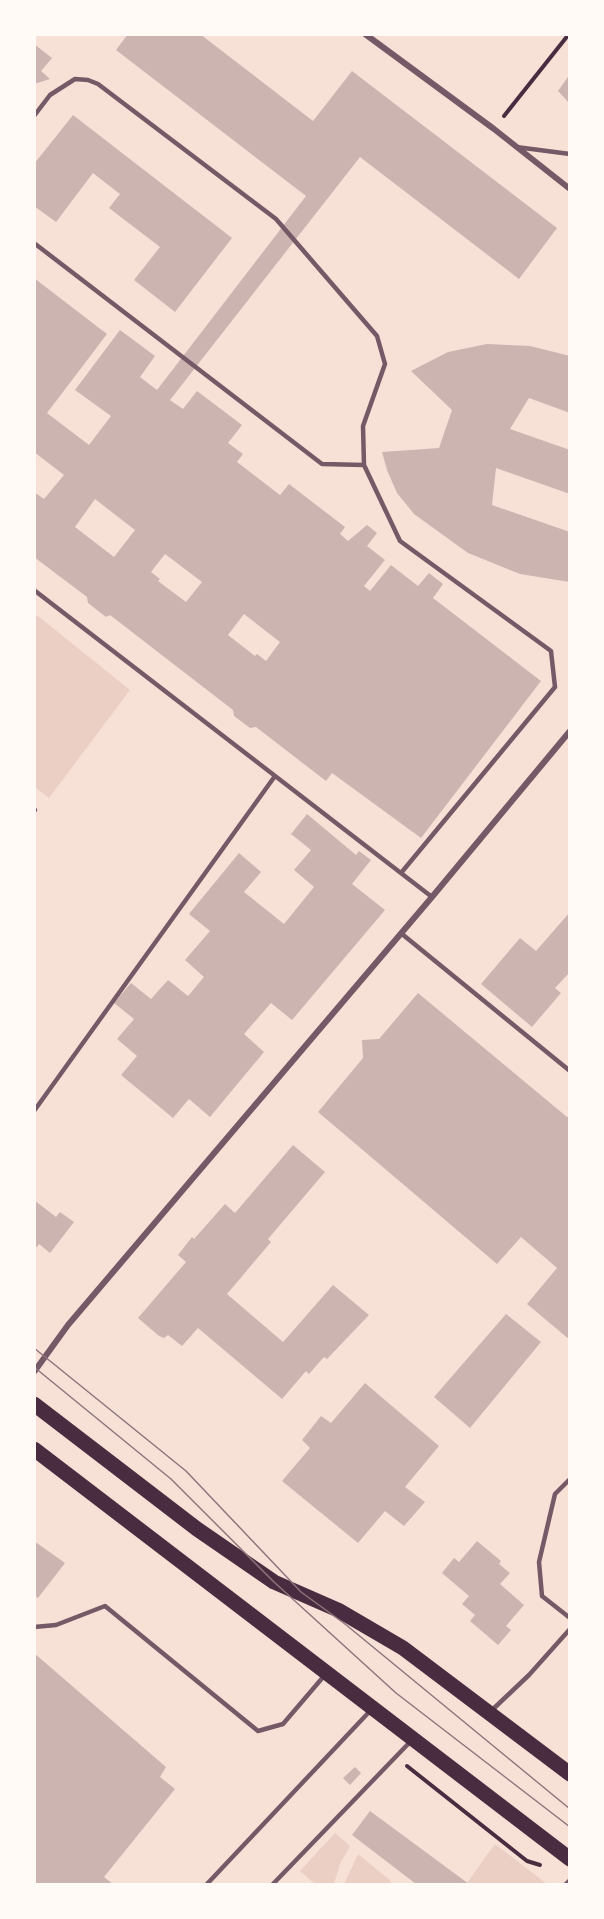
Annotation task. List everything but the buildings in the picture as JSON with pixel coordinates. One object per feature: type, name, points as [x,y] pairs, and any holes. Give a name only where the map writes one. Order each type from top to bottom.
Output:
[{"type":"main road","points":[[34,1404],[197,1529],[274,1582],[338,1610],[404,1648],[570,1774]]},
{"type":"main road","points":[[34,1449],[570,1859]]},
{"type":"street","points":[[365,34],[494,129],[570,189]]},
{"type":"street","points":[[34,1372],[68,1325],[402,933],[570,731]]},
{"type":"lane","points":[[34,116],[50,95],[75,80],[88,80],[98,84],[276,219],[377,336],[385,364],[363,426],[364,465],[400,541],[550,651],[555,687],[401,873]]},
{"type":"lane","points":[[514,146],[570,154]]},
{"type":"lane","points":[[34,243],[322,464],[364,465]]},
{"type":"lane","points":[[34,590],[432,897]]},
{"type":"lane","points":[[34,1111],[275,776]]},
{"type":"lane","points":[[402,933],[570,1071]]},
{"type":"lane","points":[[570,1479],[555,1494],[539,1562],[542,1596],[570,1618]]},
{"type":"lane","points":[[34,1627],[56,1625],[105,1606],[258,1731],[283,1724],[327,1671]]},
{"type":"lane","points":[[489,1713],[529,1675],[570,1629]]},
{"type":"lane","points":[[207,1884],[372,1709]]},
{"type":"lane","points":[[273,1884],[412,1740]]},
{"type":"lane","points":[[566,1884],[570,1880]]},
{"type":"path","points":[[494,129],[569,34]]},
{"type":"path","points":[[396,1757],[527,1861]]},
{"type":"shaded area","points":[[34,616],[38,616],[130,690],[49,798],[35,787]]},
{"type":"shaded area","points":[[335,1833],[350,1846],[340,1864],[334,1884],[315,1884],[300,1871]]},
{"type":"shaded area","points":[[495,1844],[547,1884],[467,1883]]},
{"type":"shaded area","points":[[358,1854],[391,1881],[389,1884],[344,1884]]},
{"type":"tram line","points":[[34,1348],[186,1471],[301,1592],[345,1624],[570,1809]]},
{"type":"tram line","points":[[34,1367],[171,1479],[274,1582],[396,1693],[570,1827]]}]
